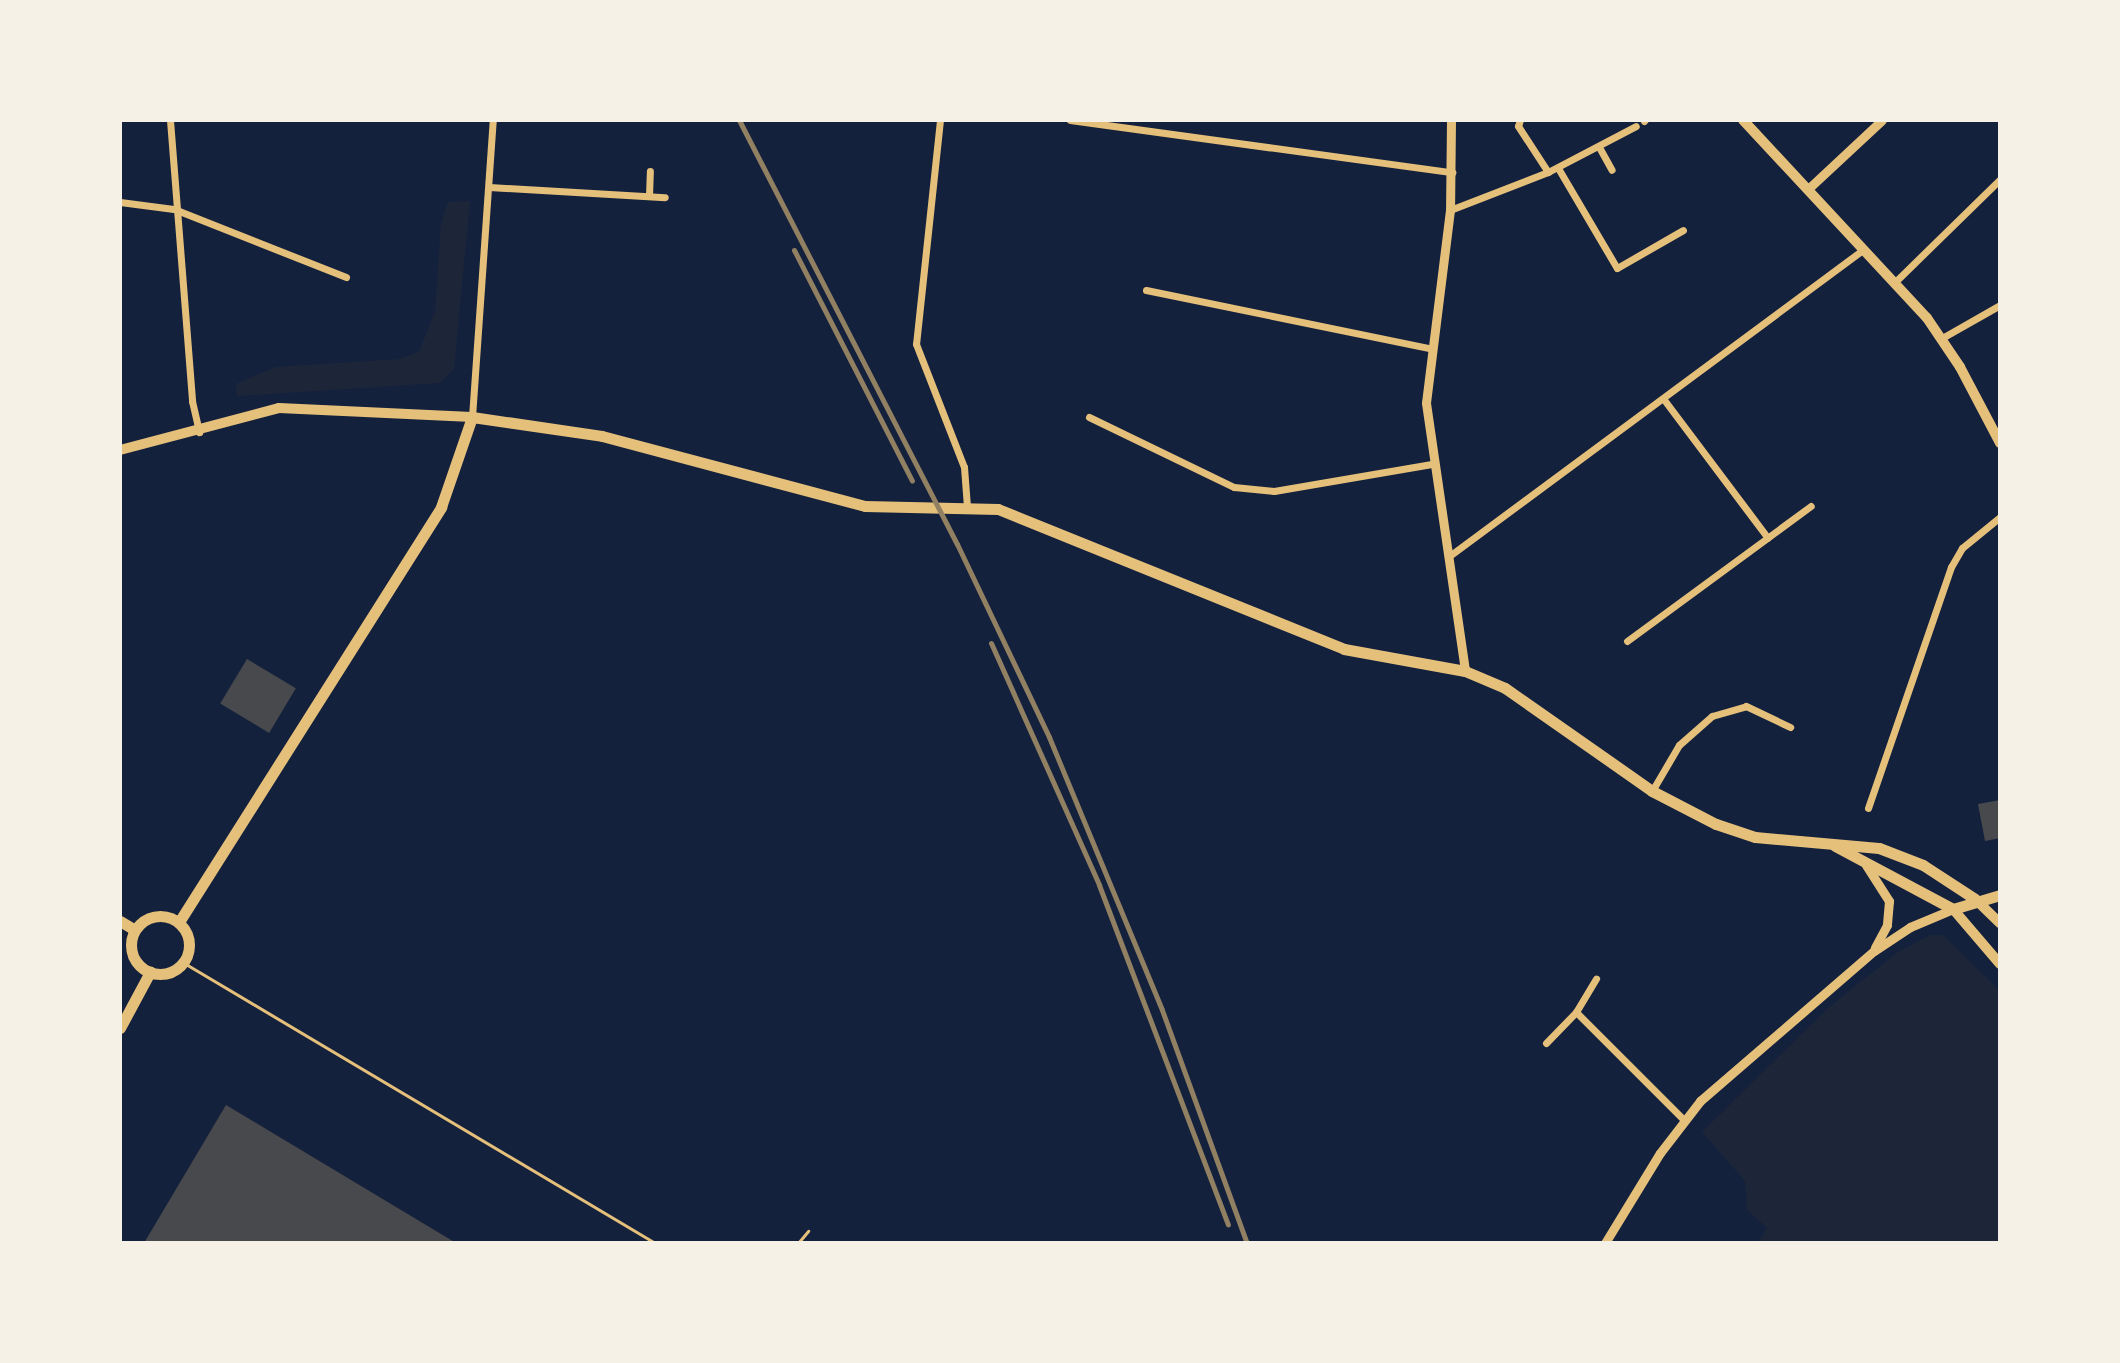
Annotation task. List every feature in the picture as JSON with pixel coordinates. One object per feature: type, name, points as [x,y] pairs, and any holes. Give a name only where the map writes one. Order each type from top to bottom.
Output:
[{"type":"main road","points":[[1743,120],[1895,282],[1942,338],[2000,443]]},
{"type":"main road","points":[[120,450],[199,432],[279,408],[472,417],[602,436],[891,510],[998,509],[1344,649],[1465,671],[1530,703],[1681,809],[1755,837],[1832,845],[1855,844],[1900,854],[1975,899],[2000,923]]},
{"type":"main road","points":[[179,922],[441,507],[472,417]]},
{"type":"main road","points":[[1832,845],[1953,909],[2000,964]]},
{"type":"main road","points":[[1953,909],[1975,899],[2000,895]]},
{"type":"main road","points":[[135,930],[156,916],[179,922]]},
{"type":"main road","points":[[120,921],[135,930]]},
{"type":"main road","points":[[135,930],[133,953],[150,972],[165,973],[184,963],[189,944],[179,922]]},
{"type":"main road","points":[[120,1028],[150,972]]},
{"type":"street","points":[[170,120],[174,209],[199,432]]},
{"type":"street","points":[[472,417],[493,120]]},
{"type":"street","points":[[940,120],[916,344],[964,467],[965,508]]},
{"type":"street","points":[[1070,120],[1452,172]]},
{"type":"street","points":[[1451,120],[1450,210],[1429,348],[1426,403],[1432,464],[1465,671]]},
{"type":"street","points":[[1520,120],[1518,126],[1548,172]]},
{"type":"street","points":[[1808,189],[1882,120]]},
{"type":"street","points":[[1450,210],[1558,168],[1642,122]]},
{"type":"street","points":[[1599,147],[1612,170]]},
{"type":"street","points":[[1558,168],[1617,268],[1683,230]]},
{"type":"street","points":[[649,196],[650,171]]},
{"type":"street","points":[[1895,282],[2000,179]]},
{"type":"street","points":[[489,187],[665,197]]},
{"type":"street","points":[[120,202],[174,209],[346,277]]},
{"type":"street","points":[[1448,557],[1665,401],[1864,249]]},
{"type":"street","points":[[1146,290],[1429,348]]},
{"type":"street","points":[[1942,338],[2000,305]]},
{"type":"street","points":[[1665,401],[1768,538]]},
{"type":"street","points":[[1089,417],[1234,487],[1274,491],[1432,464]]},
{"type":"street","points":[[1627,641],[1811,506]]},
{"type":"street","points":[[1868,808],[1951,567],[1962,548],[2000,517]]},
{"type":"street","points":[[1652,791],[1679,745],[1712,716],[1746,706],[1790,727]]},
{"type":"street","points":[[1861,859],[1889,901],[1887,925],[1874,951]]},
{"type":"street","points":[[1605,1243],[1683,1119],[1874,951],[1910,927],[1953,909]]},
{"type":"street","points":[[1546,1043],[1576,1012],[1596,979]]},
{"type":"street","points":[[1576,1012],[1683,1119]]},
{"type":"lane","points":[[184,963],[655,1243]]},
{"type":"lane","points":[[798,1243],[808,1231]]},
{"type":"shaded area","points":[[470,201],[454,369],[440,383],[237,396],[236,384],[275,367],[399,359],[419,352],[435,311],[441,223],[448,202]]},
{"type":"shaded area","points":[[1930,935],[1943,935],[2000,991],[2000,1243],[1758,1243],[1767,1228],[1747,1210],[1745,1181],[1702,1132],[1828,1008],[1898,952]]},
{"type":"building","points":[[247,659],[296,688],[269,733],[220,704]]},
{"type":"building","points":[[2000,800],[2000,838],[1985,841],[1978,804]]},
{"type":"building","points":[[226,1105],[456,1243],[144,1243]]},
{"type":"railway","points":[[739,120],[957,544],[1049,737],[1162,1010],[1247,1243]]},
{"type":"railway","points":[[794,250],[912,481]]},
{"type":"railway","points":[[991,643],[1099,885],[1228,1224]]}]
